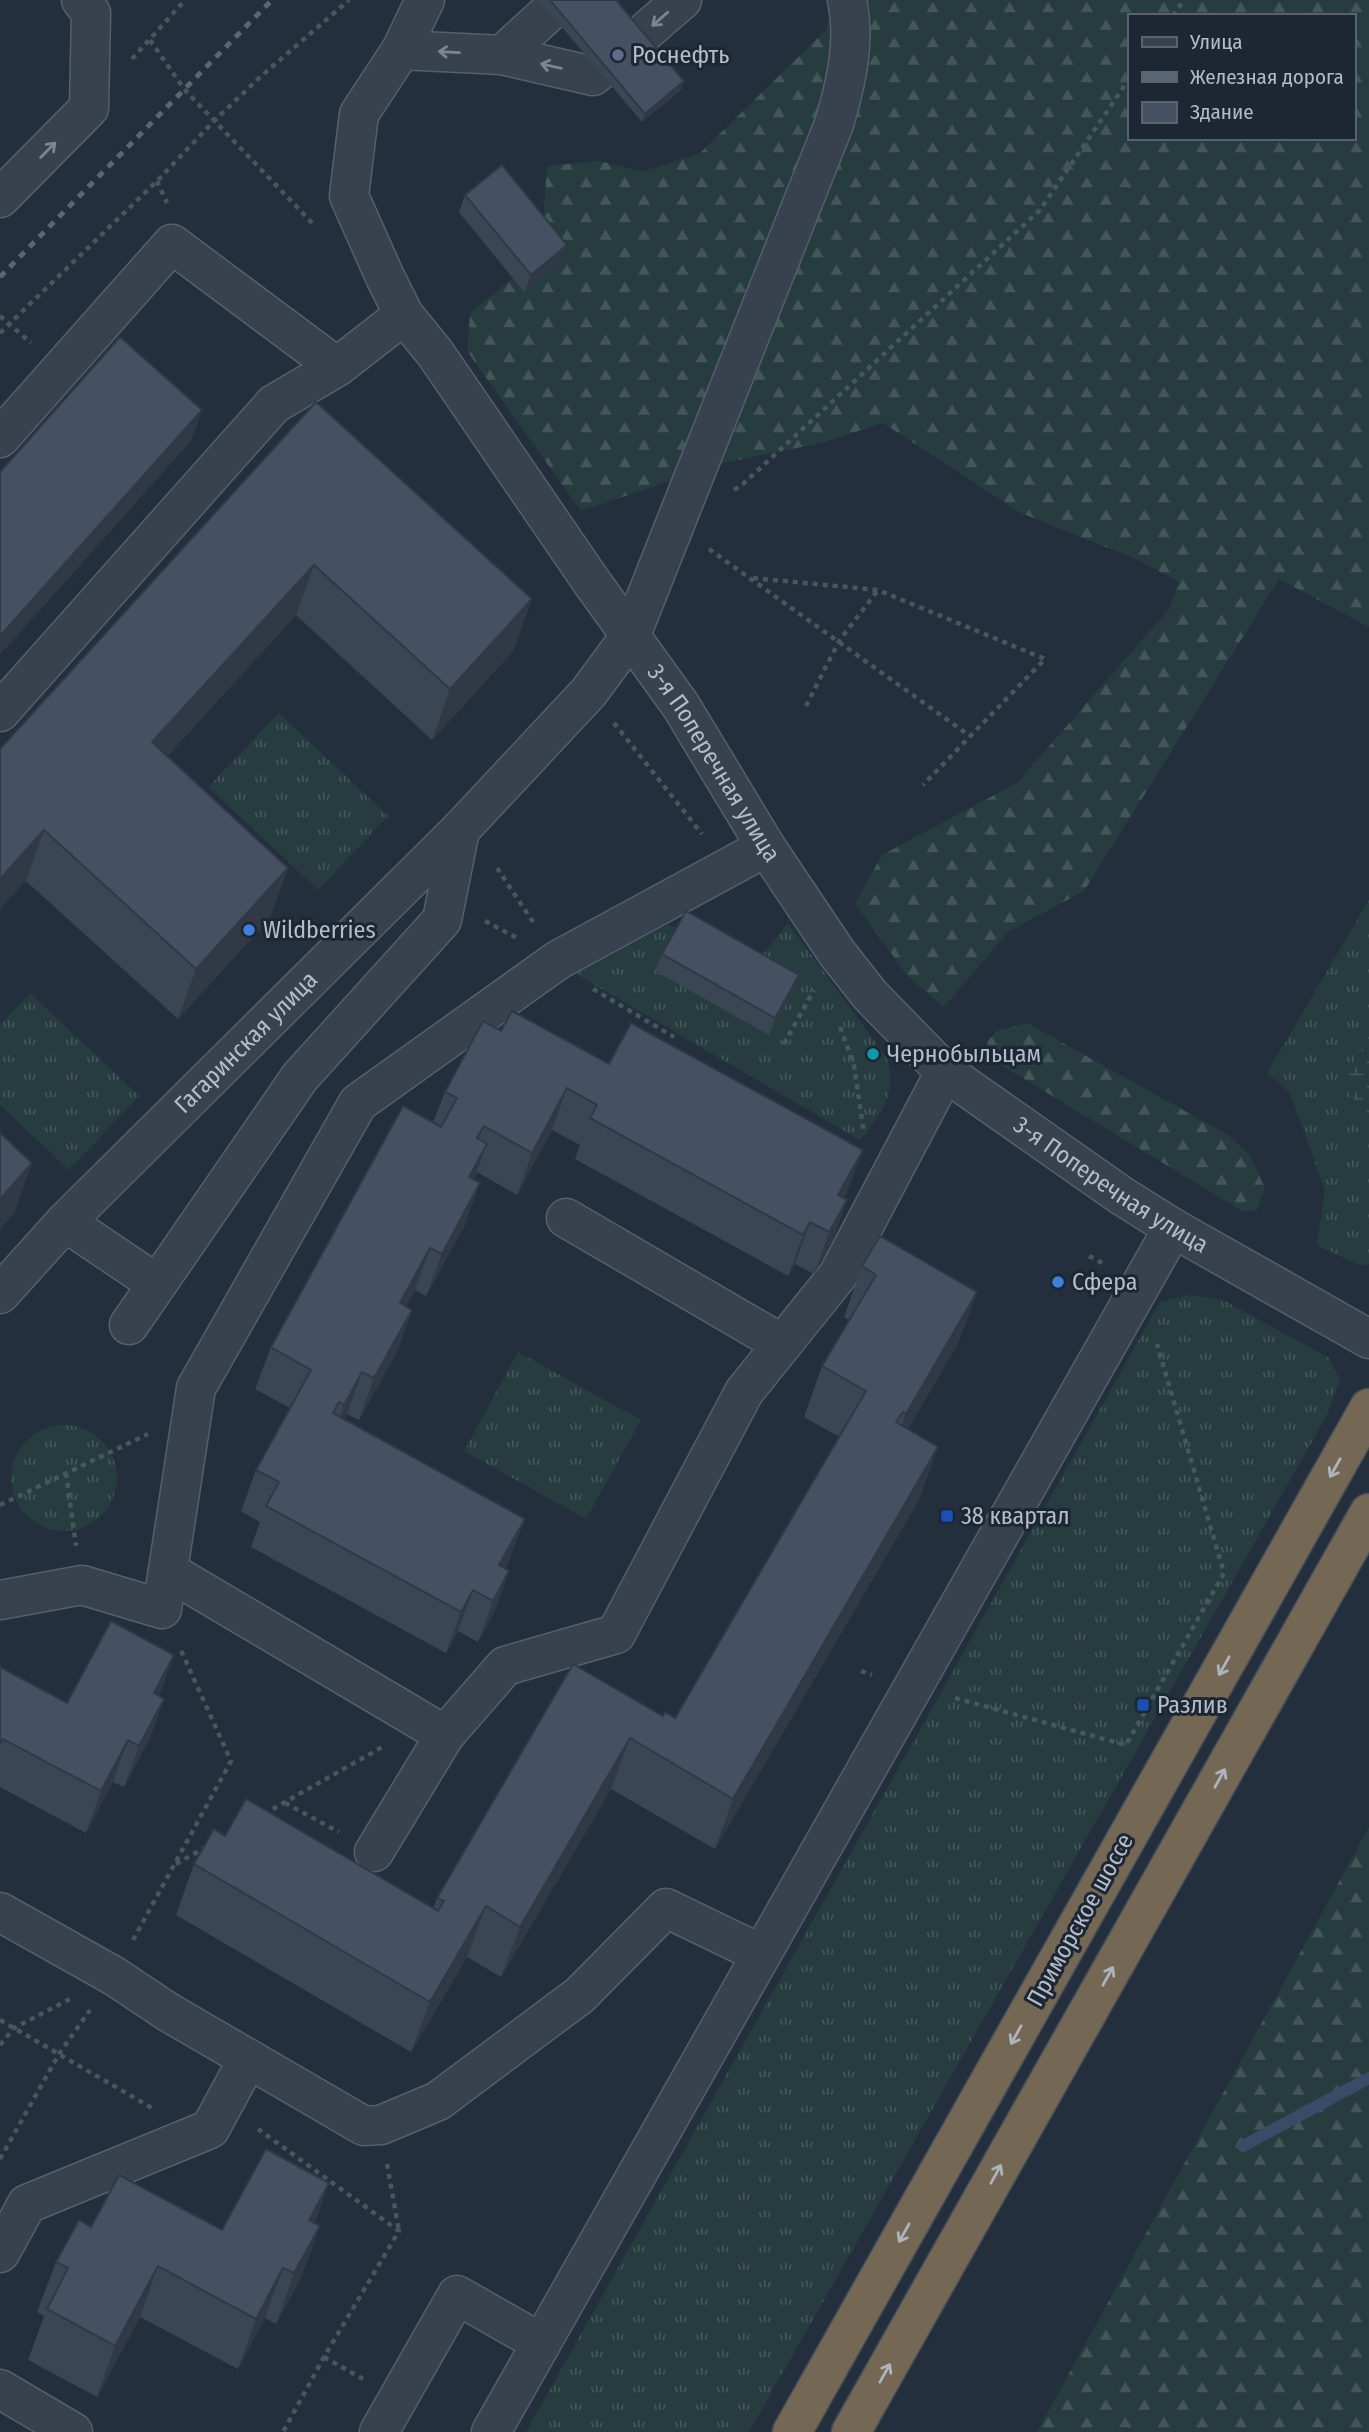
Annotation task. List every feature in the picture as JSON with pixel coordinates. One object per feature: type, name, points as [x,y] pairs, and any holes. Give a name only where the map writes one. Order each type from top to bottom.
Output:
[{"type":"highway","name":"Приморское шоссе","points":[[792,2432],[1369,1408]]},
{"type":"highway","points":[[851,2432],[1369,1513]]},
{"type":"street","name":"3-я Поперечная улица","points":[[425,0],[401,50],[359,114],[349,196],[404,315],[435,353],[591,581],[681,706],[766,847],[837,953],[870,995],[946,1072],[1122,1196],[1173,1228],[1369,1339]]},
{"type":"street","points":[[638,38],[682,0]]},
{"type":"street","name":"Гагаринская улица","points":[[0,1294],[65,1222],[463,826],[589,691],[631,635],[834,124],[848,74],[850,15],[847,0]]},
{"type":"street","points":[[0,198],[89,108],[86,7]]},
{"type":"street","points":[[502,55],[550,12]]},
{"type":"street","points":[[401,50],[502,55],[593,76],[599,71]]},
{"type":"street","points":[[0,438],[172,244],[337,367]]},
{"type":"street","points":[[0,712],[274,404],[337,367],[404,315]]},
{"type":"street","points":[[129,1325],[300,1077],[442,920],[463,826]]},
{"type":"street","points":[[0,1600],[82,1585],[162,1609],[196,1388],[358,1102],[558,960],[766,847]]},
{"type":"street","points":[[374,1852],[435,1729],[505,1666],[616,1634],[744,1392],[838,1275],[946,1072]]},
{"type":"street","points":[[566,1218],[782,1345]]},
{"type":"street","points":[[65,1222],[157,1284]]},
{"type":"street","points":[[491,2432],[1173,1228]]},
{"type":"street","points":[[169,1570],[435,1729]]},
{"type":"street","points":[[0,1912],[114,1976],[168,2012],[364,2126],[381,2125],[438,2101],[580,1995],[666,1908],[761,1954]]},
{"type":"street","points":[[0,2253],[27,2204],[210,2129],[248,2059]]},
{"type":"street","points":[[379,2432],[457,2295],[541,2343]]},
{"type":"street","points":[[0,2389],[73,2432]]},
{"type":"path","points":[[89,108],[185,0]]},
{"type":"path","points":[[0,333],[258,79],[349,0]]},
{"type":"path","points":[[150,40],[184,89],[214,121]]},
{"type":"path","points":[[732,491],[743,484],[1040,210],[1128,80]]},
{"type":"path","points":[[157,181],[173,213]]},
{"type":"path","points":[[0,316],[33,345]]},
{"type":"path","points":[[675,526],[971,736]]},
{"type":"path","points":[[750,578],[878,590],[1045,659],[923,785]]},
{"type":"path","points":[[806,706],[839,641],[878,590]]},
{"type":"path","points":[[463,826],[568,974],[674,1037]]},
{"type":"path","points":[[446,901],[558,960]]},
{"type":"path","points":[[784,1044],[837,953]]},
{"type":"path","points":[[995,1709],[1126,1745],[1224,1573],[1140,1285],[1089,1256]]},
{"type":"path","points":[[0,1505],[192,1413]]},
{"type":"path","points":[[66,1474],[82,1585]]},
{"type":"path","points":[[0,2159],[59,2054],[114,1976],[231,1761],[162,1609]]},
{"type":"path","points":[[260,1816],[435,1729]]},
{"type":"path","points":[[285,1802],[374,1852]]},
{"type":"path","points":[[175,1864],[211,1843]]},
{"type":"path","points":[[0,2045],[13,2028],[114,1976]]},
{"type":"path","points":[[0,2020],[195,2133]]},
{"type":"path","points":[[223,2104],[399,2231]]},
{"type":"path","points":[[283,2432],[399,2231],[381,2125]]},
{"type":"green space","points":[[832,0],[1369,0],[1369,627],[1279,579],[1084,891],[1009,931],[944,1007],[908,977],[855,903],[882,855],[1017,783],[1169,609],[1179,582],[1138,560],[1021,513],[883,423],[821,443],[728,462],[581,511],[467,351],[470,313],[513,278],[543,225],[547,166],[600,161],[642,172],[700,153],[826,30]]},
{"type":"green space","points":[[279,713],[388,816],[318,890],[208,787]]},
{"type":"green space","points":[[1369,900],[1369,1264],[1361,1266],[1317,1245],[1325,1190],[1290,1093],[1267,1073]]},
{"type":"green space","points":[[788,923],[886,1057],[890,1069],[891,1081],[886,1102],[860,1140],[576,974],[667,925],[679,928],[751,969]]},
{"type":"green space","points":[[30,993],[139,1096],[69,1170],[0,1105],[0,1025]]},
{"type":"green space","points":[[1027,1023],[1228,1135],[1249,1154],[1265,1188],[1257,1210],[1244,1212],[991,1059],[987,1042],[997,1031]]},
{"type":"green space","points":[[1369,1036],[1369,1126],[1351,1094],[1349,1072]]},
{"type":"green space","points":[[1190,1295],[1223,1300],[1329,1358],[1340,1380],[1326,1417],[749,2432],[526,2432],[1160,1302]]},
{"type":"green space","points":[[518,1352],[641,1420],[586,1519],[464,1451]]},
{"type":"green space","points":[[64,1425],[84,1429],[102,1440],[113,1458],[117,1478],[113,1498],[102,1516],[84,1527],[64,1531],[44,1527],[26,1516],[15,1498],[11,1478],[15,1458],[26,1440],[44,1429]]},
{"type":"green space","points":[[1369,1827],[1369,2432],[1037,2432]]},
{"type":"building","name":"Роснефть","points":[[550,0],[616,0],[684,81],[645,114]]},
{"type":"building","points":[[502,165],[567,245],[531,275],[465,195]]},
{"type":"building","points":[[120,337],[202,410],[0,636],[0,472]]},
{"type":"building","points":[[316,402],[532,599],[450,689],[314,565],[152,742],[288,868],[196,969],[44,830],[0,879],[0,749]]},
{"type":"building","points":[[686,911],[799,975],[775,1018],[662,954]]},
{"type":"building","points":[[512,1011],[609,1064],[631,1023],[863,1150],[838,1195],[847,1200],[829,1232],[810,1222],[803,1235],[590,1118],[597,1105],[567,1088],[532,1153],[484,1126],[477,1138],[487,1144],[469,1177],[480,1183],[442,1254],[430,1248],[400,1303],[412,1310],[374,1378],[362,1372],[344,1405],[339,1402],[333,1413],[525,1519],[499,1565],[509,1571],[493,1601],[473,1590],[461,1612],[266,1506],[279,1482],[256,1470],[311,1370],[271,1347],[403,1106],[441,1127],[457,1098],[445,1092],[483,1021],[501,1031]]},
{"type":"building","points":[[0,1133],[32,1163],[0,1199]]},
{"type":"building","points":[[880,1236],[977,1292],[906,1414],[903,1412],[896,1422],[938,1447],[733,1799],[630,1738],[520,1927],[486,1906],[430,2002],[194,1864],[214,1829],[225,1836],[246,1799],[438,1911],[444,1901],[437,1898],[573,1664],[663,1716],[665,1712],[675,1718],[866,1391],[822,1366],[876,1275],[862,1266]]},
{"type":"building","points":[[111,1621],[174,1655],[154,1693],[164,1699],[139,1746],[128,1740],[101,1791],[3,1739],[0,1744],[0,1667],[67,1703]]},
{"type":"building","points":[[266,2149],[329,2183],[309,2220],[320,2226],[294,2273],[283,2268],[256,2319],[158,2266],[115,2346],[47,2309],[68,2268],[56,2262],[79,2220],[91,2227],[119,2175],[222,2230]]},
{"type":"waterway","points":[[1243,2146],[1369,2078]]},
{"type":"railway","points":[[0,277],[272,0]]},
{"type":"place","name":"Роснефть","points":[[618,55]]},
{"type":"place","name":"Wildberries","points":[[249,930]]},
{"type":"place","name":"Чернобыльцам","points":[[873,1054]]},
{"type":"place","name":"Сфера","points":[[1058,1282]]},
{"type":"place","name":"38 квартал","points":[[947,1516]]},
{"type":"place","name":"Разлив","points":[[1143,1705]]}]
